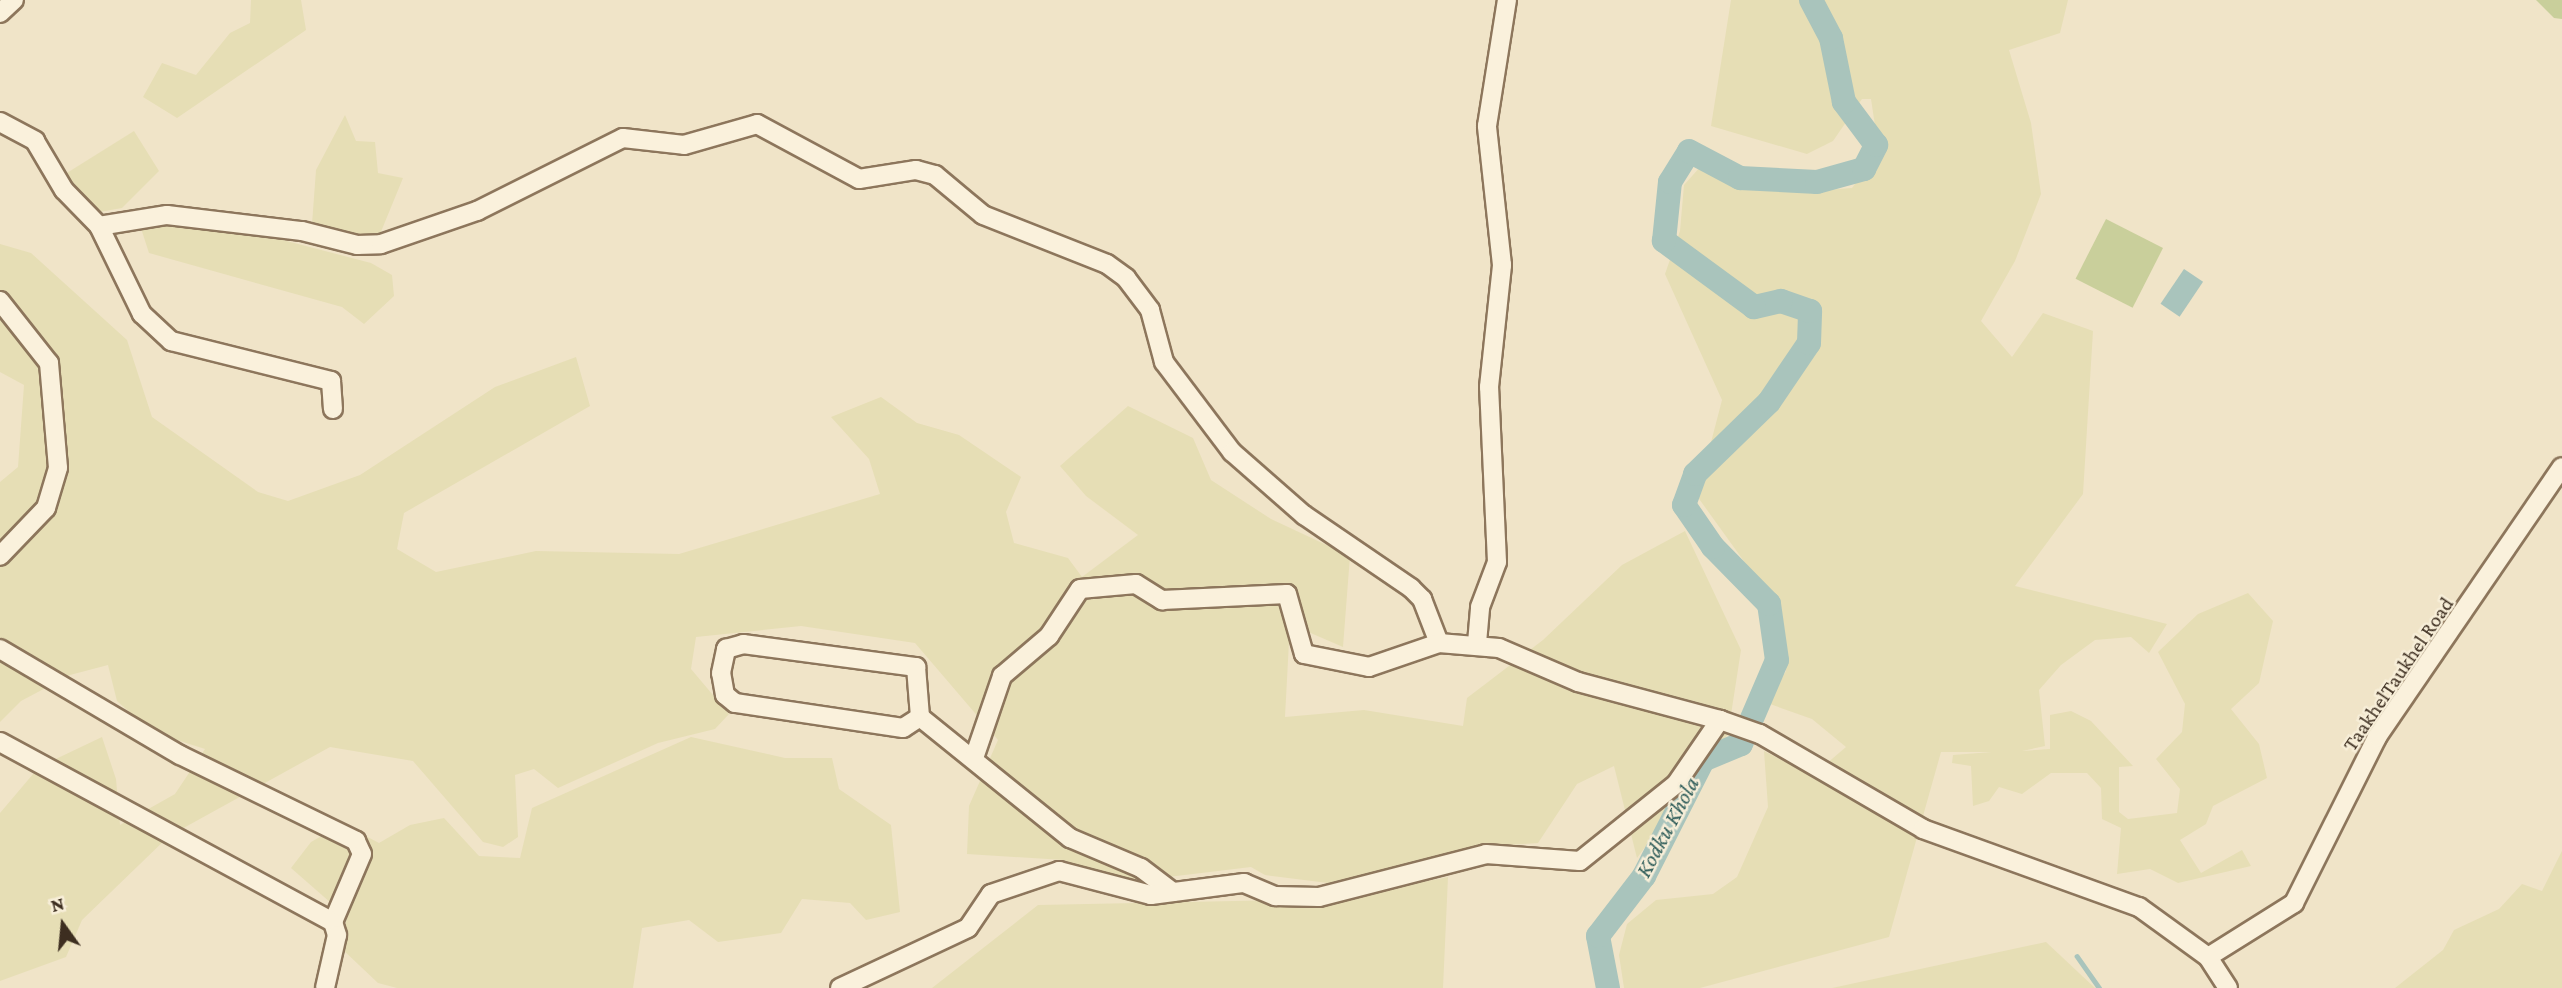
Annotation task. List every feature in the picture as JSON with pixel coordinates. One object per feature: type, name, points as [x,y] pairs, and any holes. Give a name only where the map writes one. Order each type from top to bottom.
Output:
[{"type":"street","points":[[0,13],[14,0]]},
{"type":"street","points":[[1477,643],[1480,607],[1497,562],[1489,387],[1502,265],[1487,126],[1507,0]]},
{"type":"street","points":[[0,122],[34,141],[64,190],[99,226],[142,314],[171,341],[331,381],[333,410]]},
{"type":"street","points":[[99,226],[167,215],[381,244],[477,211],[623,138],[684,145],[757,124],[859,180],[916,170],[935,175],[983,215],[1107,264],[1126,278],[1150,310],[1164,362],[1232,452],[1304,515],[1411,588],[1439,643]]},
{"type":"street","points":[[0,300],[49,363],[58,468],[46,508],[0,556]]},
{"type":"street","name":"TaakhelTaukhel Road","points":[[2208,957],[2294,903],[2377,737],[2562,467]]},
{"type":"street","points":[[974,758],[1002,676],[1049,636],[1080,589],[1136,584],[1162,600],[1287,594],[1304,654],[1369,667],[1439,643],[1477,643],[1591,685],[1726,721],[1760,734],[1923,829],[2139,907],[2208,957],[2228,988]]},
{"type":"street","points":[[920,717],[903,728],[735,703],[725,695],[721,673],[726,649],[743,645],[916,667],[920,717],[1070,838],[1141,868],[1172,892]]},
{"type":"street","points":[[0,649],[180,755],[356,841],[362,854],[333,922],[337,935],[325,988]]},
{"type":"street","points":[[840,988],[968,929],[991,894],[1059,871],[1151,895],[1244,883],[1275,896],[1319,897],[1486,855],[1580,861],[1676,785],[1726,721]]},
{"type":"street","points":[[0,742],[333,922]]},
{"type":"shaded area","points":[[251,0],[301,0],[306,30],[177,118],[143,97],[162,63],[196,75],[230,33],[250,23]]},
{"type":"shaded area","points":[[1731,0],[2068,0],[2060,33],[2009,50],[2031,123],[2041,194],[2015,261],[1981,321],[2012,357],[2043,313],[2093,331],[2083,494],[2015,586],[2167,624],[2149,653],[2131,637],[2095,640],[2061,665],[2039,690],[2045,746],[2022,751],[2050,749],[2050,715],[2071,711],[2091,721],[2133,766],[2119,767],[2119,812],[2128,819],[2177,813],[2180,789],[2156,759],[2182,732],[2185,704],[2158,652],[2198,614],[2248,593],[2273,621],[2259,683],[2231,709],[2259,744],[2267,778],[2213,806],[2206,824],[2180,840],[2201,873],[2242,850],[2251,866],[2178,883],[2150,869],[2117,874],[2121,828],[2102,819],[2101,788],[2087,773],[2051,773],[2022,794],[1999,787],[1989,801],[1973,806],[1971,766],[1952,763],[1953,755],[1992,752],[1941,752],[1889,937],[1700,988],[1624,988],[1619,955],[1627,924],[1656,900],[1713,894],[1737,877],[1768,807],[1764,751],[1812,776],[1846,747],[1812,719],[1767,703],[1786,671],[1774,603],[1697,496],[1722,400],[1665,274],[1680,231],[1684,185],[1701,166],[1744,183],[1799,192],[1852,188],[1879,152],[1871,99],[1862,99],[1833,141],[1807,154],[1711,126]]},
{"type":"shaded area","points":[[345,115],[356,141],[375,142],[378,173],[403,178],[378,239],[312,224],[316,170]]},
{"type":"shaded area","points":[[134,131],[159,171],[122,208],[94,213],[62,176]]},
{"type":"shaded area","points":[[139,222],[248,231],[371,263],[392,275],[394,296],[364,324],[342,307],[149,253]]},
{"type":"shaded area","points":[[0,244],[31,253],[127,340],[152,417],[258,492],[288,501],[360,475],[495,387],[576,357],[590,406],[404,513],[397,549],[436,572],[536,551],[679,554],[880,494],[869,459],[831,417],[881,397],[917,423],[959,435],[1021,477],[1006,512],[1014,543],[1068,558],[1082,577],[1138,535],[1086,496],[1060,466],[1128,406],[1193,438],[1211,480],[1271,519],[1350,556],[1343,647],[1306,631],[1289,642],[1285,717],[1364,710],[1463,726],[1467,698],[1543,640],[1622,565],[1685,531],[1741,650],[1728,734],[1637,858],[1614,766],[1577,784],[1538,843],[1492,846],[1328,883],[1265,875],[1251,867],[1110,884],[1064,860],[967,854],[969,806],[998,740],[915,643],[801,626],[696,637],[691,669],[729,714],[715,729],[658,743],[558,788],[534,769],[515,775],[518,837],[503,847],[483,842],[413,761],[330,747],[169,836],[82,920],[66,957],[0,981],[0,813],[39,767],[102,737],[116,779],[120,825],[175,794],[205,749],[152,732],[117,701],[108,665],[70,675],[21,701],[0,722],[0,482],[18,467],[24,385],[0,372]]},
{"type":"shaded area","points":[[691,737],[785,758],[832,758],[839,789],[891,825],[900,912],[866,920],[850,903],[802,899],[781,933],[718,942],[689,920],[642,928],[633,988],[397,988],[378,983],[341,948],[347,917],[291,868],[311,842],[343,824],[379,843],[410,825],[444,818],[479,856],[520,858],[532,808]]},
{"type":"shaded area","points":[[2562,851],[2562,988],[2395,988],[2443,950],[2454,930],[2499,909],[2522,884],[2542,891]]},
{"type":"shaded area","points":[[1448,877],[1443,988],[932,988],[1038,905],[1336,899]]},
{"type":"shaded area","points":[[2046,942],[2095,988],[1832,988]]},
{"type":"green space","points":[[2536,0],[2562,0],[2562,19],[2554,18]]},
{"type":"green space","points":[[2106,219],[2163,248],[2133,308],[2076,279]]},
{"type":"water","points":[[2184,269],[2203,282],[2180,317],[2161,304]]},
{"type":"waterway","name":"Kodku Khola","points":[[1608,988],[1598,936],[1644,876],[1703,760],[1741,744],[1777,660],[1769,604],[1713,547],[1684,505],[1695,474],[1769,402],[1809,343],[1810,311],[1781,301],[1754,307],[1664,241],[1670,182],[1689,151],[1740,178],[1817,182],[1864,169],[1876,145],[1844,102],[1831,38],[1811,0]]},
{"type":"waterway","points":[[2077,956],[2099,988]]}]
